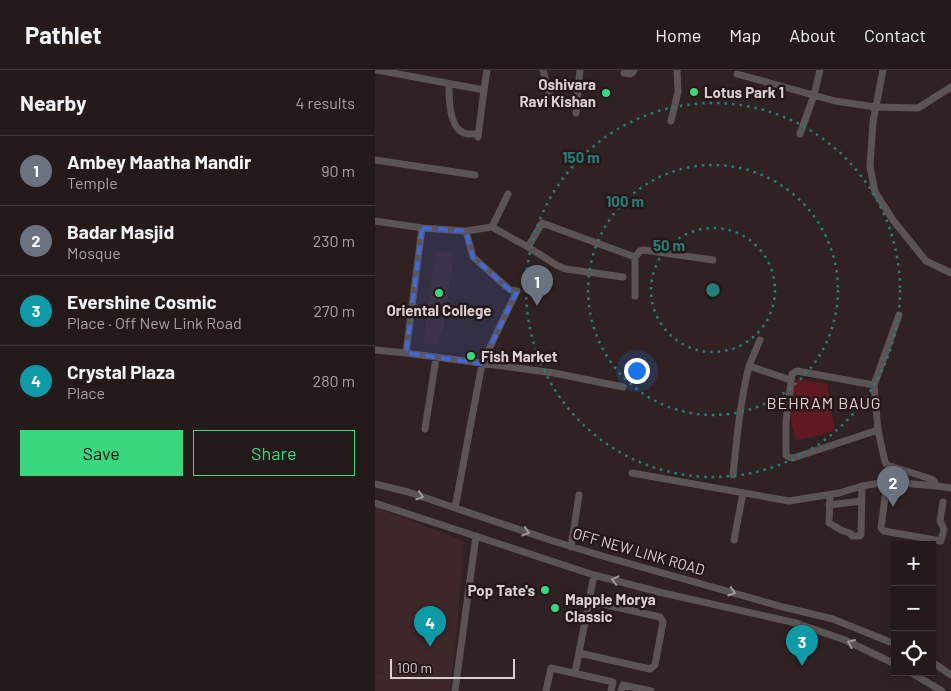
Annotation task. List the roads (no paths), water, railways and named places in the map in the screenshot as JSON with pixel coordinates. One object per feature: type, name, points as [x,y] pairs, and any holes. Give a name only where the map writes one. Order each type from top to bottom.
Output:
[{"type":"street","points":[[377,70],[484,90]]},
{"type":"street","points":[[449,87],[450,109],[453,120],[460,131],[478,136],[487,70]]},
{"type":"street","points":[[543,70],[551,100]]},
{"type":"street","points":[[577,113],[580,70]]},
{"type":"street","points":[[624,73],[630,74],[634,70]]},
{"type":"street","points":[[671,121],[678,92],[677,70]]},
{"type":"street","points":[[800,134],[814,95],[820,70]]},
{"type":"street","points":[[883,70],[873,122],[870,166],[875,192],[893,220],[926,261],[951,273]]},
{"type":"street","points":[[737,74],[835,100],[876,107],[918,108],[951,87]]},
{"type":"street","points":[[375,160],[475,175]]},
{"type":"street","points":[[492,227],[508,194]]},
{"type":"street","points":[[375,221],[422,228],[466,231],[492,227],[558,266],[566,269],[623,277]]},
{"type":"street","points":[[528,247],[542,223],[635,257]]},
{"type":"street","points":[[407,354],[422,228]]},
{"type":"street","points":[[455,508],[482,364],[517,292],[510,290],[473,257],[466,231]]},
{"type":"street","points":[[635,296],[635,257],[640,251],[645,250],[713,260]]},
{"type":"street","points":[[899,315],[875,385],[878,430],[885,462],[890,467],[933,480],[937,486]]},
{"type":"street","points":[[733,475],[739,415],[745,383],[749,366],[760,340]]},
{"type":"street","points":[[375,350],[554,373],[623,387]]},
{"type":"street","points":[[425,429],[436,358]]},
{"type":"street","points":[[749,366],[791,380]]},
{"type":"street","points":[[875,385],[797,371],[792,374],[786,421],[786,455],[789,458],[793,458],[878,430]]},
{"type":"street","points":[[633,473],[789,501],[830,495],[862,486],[887,482],[951,488]]},
{"type":"street","points":[[887,482],[881,528],[884,532],[941,541],[944,529],[940,521],[943,502]]},
{"type":"street","name":"OFF NEW LINK ROAD","points":[[375,484],[408,492],[571,547],[783,607],[833,619],[891,642]]},
{"type":"street","points":[[830,495],[829,523],[843,531],[850,532],[853,536],[859,536],[861,535],[862,486]]},
{"type":"street","points":[[734,540],[743,493]]},
{"type":"street","points":[[571,547],[579,496]]},
{"type":"street","points":[[829,505],[862,501]]},
{"type":"street","points":[[375,502],[594,575],[663,593],[796,623],[845,640],[891,662]]},
{"type":"street","points":[[455,691],[476,536]]},
{"type":"street","points":[[575,673],[594,575]]},
{"type":"street","points":[[579,653],[650,669],[655,665],[663,622],[660,617],[589,601]]},
{"type":"street","points":[[936,665],[951,675]]},
{"type":"street","points":[[546,691],[551,668],[613,682],[622,688],[651,691]]},
{"type":"street","points":[[917,676],[942,691]]},
{"type":"street","points":[[611,691],[613,682]]},
{"type":"place","name":"Lotus Park 1","points":[[694,92]]},
{"type":"place","name":"Oshivara Ravi Kishan","points":[[606,93]]},
{"type":"place","name":"Oriental College","points":[[439,293]]},
{"type":"place","name":"Ambey Maatha Mandir","points":[[537,306]]},
{"type":"place","name":"Fish Market","points":[[471,356]]},
{"type":"place","name":"Badar Masjid","points":[[893,507]]},
{"type":"place","name":"Pop Tate's","points":[[545,590]]},
{"type":"place","name":"Mapple Morya Classic","points":[[555,608]]},
{"type":"place","name":"Crystal Plaza","points":[[430,647]]},
{"type":"place","name":"Evershine Cosmic","points":[[802,666]]},
{"type":"district","name":"BEHRAM BAUG","points":[[824,402]]}]
